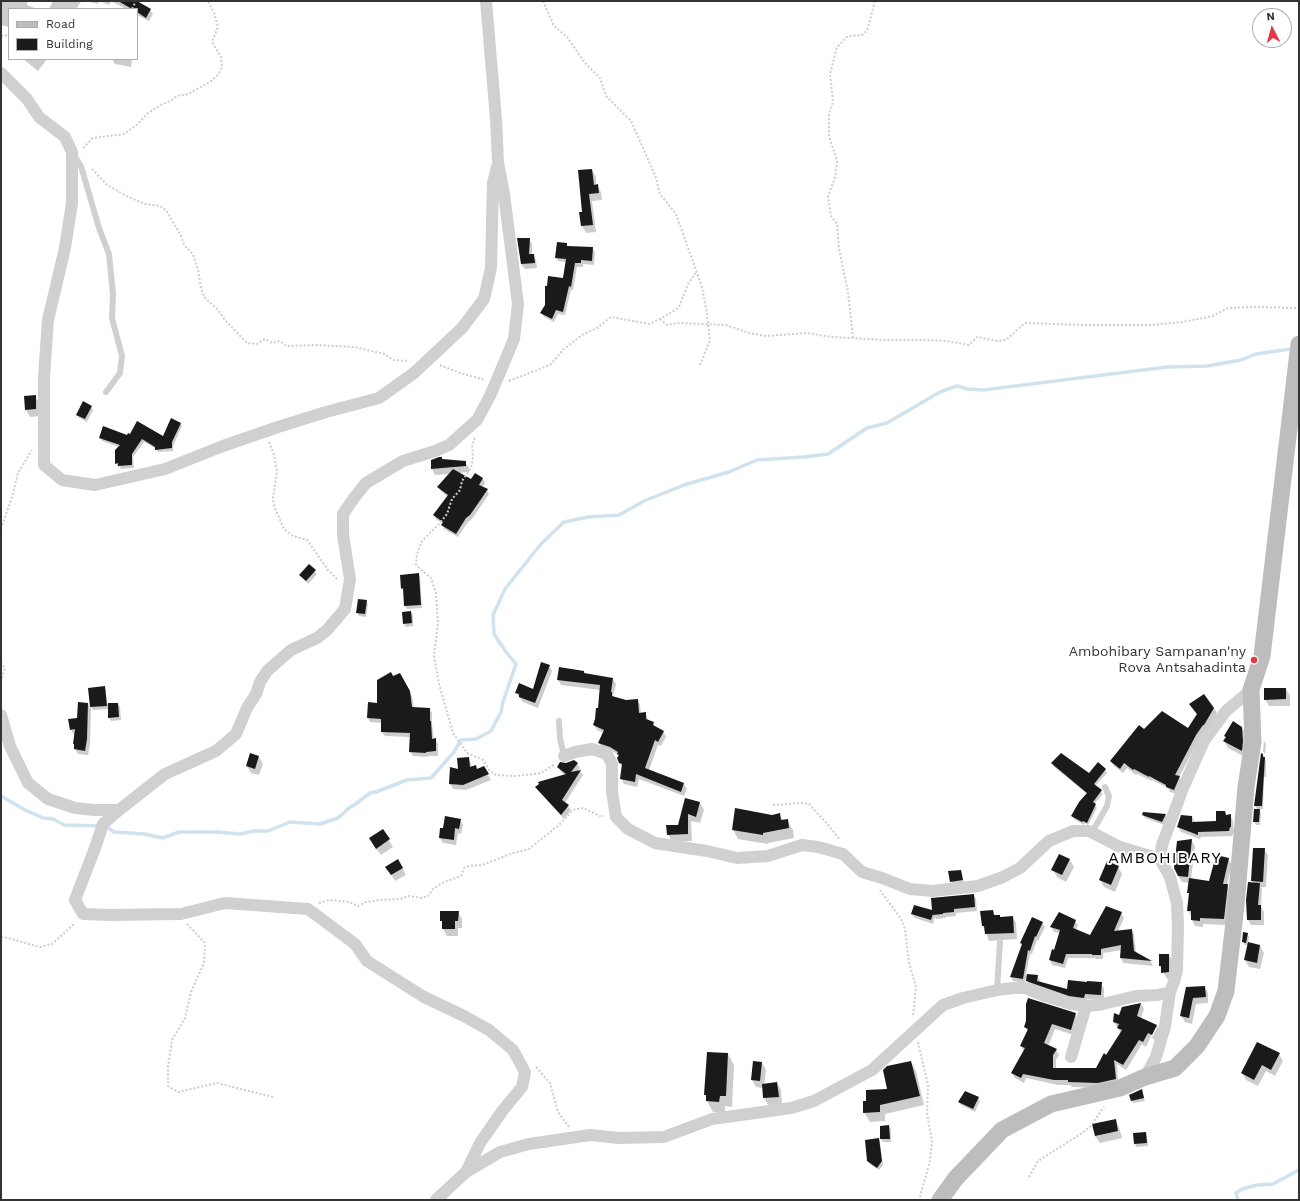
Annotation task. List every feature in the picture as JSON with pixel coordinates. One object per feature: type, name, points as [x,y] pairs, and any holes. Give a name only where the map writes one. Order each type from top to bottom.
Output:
[{"type":"street","points":[[466,1172],[480,1143],[503,1110],[522,1087],[525,1072],[513,1050],[489,1030],[424,997],[367,961],[355,944],[308,909],[225,903],[181,914],[83,914],[75,900],[103,824],[165,774],[216,751],[236,734],[247,708],[256,694],[260,682],[267,671],[291,650],[317,638],[327,630],[344,609],[350,579],[343,535],[343,514],[366,483],[403,461],[449,445],[477,420],[497,382],[514,339],[518,304],[504,194],[498,162],[496,119],[486,1]]},
{"type":"street","points":[[1,72],[27,99],[39,117],[64,137],[72,152],[72,203],[65,248],[48,320],[44,377],[44,465],[62,480],[95,485],[165,469],[261,433],[326,412],[379,398],[414,373],[462,328],[484,299],[491,268],[492,184],[498,162]]},
{"type":"street","points":[[940,1200],[956,1178],[1002,1130],[1051,1104],[1120,1088],[1145,1077],[1175,1068],[1197,1046],[1216,1016],[1226,991],[1236,905],[1246,787],[1253,742],[1251,690],[1262,656],[1299,344]]},
{"type":"street","points":[[1145,1077],[1156,1057],[1165,1026],[1170,992],[1178,970],[1177,903],[1170,877],[1160,859],[1162,845],[1171,819],[1204,741],[1226,711],[1251,690]]},
{"type":"street","points":[[1,715],[10,746],[28,783],[48,799],[75,808],[119,810]]},
{"type":"street","points":[[564,756],[575,752],[592,749],[607,754],[612,764],[612,792],[616,817],[628,829],[655,843],[707,851],[737,858],[768,856],[802,845],[818,846],[843,854],[862,872],[910,889],[932,891],[978,886],[1003,877],[1020,868],[1049,841],[1073,831],[1088,831],[1120,847],[1160,859]]},
{"type":"street","points":[[436,1200],[466,1172],[500,1152],[529,1144],[590,1135],[619,1138],[664,1137],[712,1119],[791,1108],[814,1100],[872,1070],[943,1005],[963,998],[997,990],[1025,988],[1071,1004],[1086,1006],[1099,1005],[1136,996],[1158,995],[1170,992]]},
{"type":"street","points":[[1071,1057],[1086,1006]]},
{"type":"lane","points":[[72,152],[81,166],[99,228],[109,254],[113,294],[112,318],[122,356],[120,373],[106,392]]},
{"type":"lane","points":[[559,721],[560,738],[564,756]]},
{"type":"lane","points":[[1091,833],[1107,806],[1109,796],[1105,787]]},
{"type":"lane","points":[[997,990],[1000,942]]},
{"type":"path","points":[[81,166],[81,150],[93,138],[124,134],[138,124],[148,113],[177,96],[188,94],[210,82],[218,75],[222,68],[221,57],[212,42],[218,27],[214,13],[208,1]]},
{"type":"path","points":[[543,1],[554,26],[567,37],[585,63],[600,78],[606,96],[631,121],[655,175],[660,194],[676,214],[702,287],[708,324],[710,340],[700,365]]},
{"type":"path","points":[[854,338],[848,292],[839,249],[837,224],[831,216],[828,196],[835,178],[837,161],[829,136],[829,114],[833,102],[830,74],[837,47],[848,36],[862,35],[867,31],[875,1]]},
{"type":"path","points":[[91,167],[106,184],[126,196],[145,204],[160,206],[166,210],[181,236],[184,245],[192,254],[198,270],[204,297],[218,310],[225,320],[247,343],[257,344],[266,339],[272,343],[280,341],[286,346],[316,345],[354,347],[385,354],[393,360],[405,362],[431,358],[438,365],[460,373],[501,384],[550,365],[564,349],[582,334],[597,328],[611,317],[650,324],[660,319],[679,307],[688,284],[696,271]]},
{"type":"path","points":[[660,319],[667,325],[679,323],[726,325],[749,333],[766,336],[806,333],[832,337],[939,341],[969,345],[977,337],[998,341],[1006,340],[1025,323],[1151,325],[1182,322],[1213,316],[1228,308],[1299,308]]},
{"type":"path","points":[[477,420],[479,430],[472,445],[474,457],[471,468],[462,481],[460,490],[452,499],[447,514],[422,541],[417,554],[416,564],[431,578],[436,594],[438,623],[434,656],[444,706],[453,733],[467,753],[483,760],[489,770],[496,774],[515,776],[541,773],[564,756]]},
{"type":"path","points":[[261,433],[271,445],[274,455],[277,471],[273,498],[274,506],[284,529],[292,536],[307,540],[328,570],[346,590],[347,598]]},
{"type":"path","points":[[1,529],[13,494],[18,473],[32,449]]},
{"type":"path","points":[[1,662],[5,668],[1,681]]},
{"type":"path","points":[[773,806],[801,803],[809,804],[842,843]]},
{"type":"path","points":[[308,909],[324,900],[349,902],[358,906],[366,902],[400,899],[409,896],[422,898],[428,896],[433,889],[442,883],[461,876],[464,868],[482,865],[513,853],[529,849],[559,825],[573,810],[583,808],[600,816],[616,817]]},
{"type":"path","points":[[871,875],[881,893],[901,919],[905,929],[910,963],[916,986],[913,1011],[914,1031],[920,1048],[928,1085],[927,1113],[932,1141],[930,1161],[919,1200]]},
{"type":"path","points":[[1,937],[40,947],[52,944],[83,914]]},
{"type":"path","points":[[187,924],[205,943],[204,963],[191,992],[185,1018],[172,1040],[168,1067],[168,1086],[178,1092],[217,1083],[273,1098]]},
{"type":"path","points":[[521,1065],[536,1066],[550,1083],[558,1112],[577,1136]]},
{"type":"path","points":[[1029,1177],[1038,1161],[1080,1135],[1090,1127],[1109,1099],[1112,1090]]},
{"type":"building","points":[[118,1],[137,1],[151,9],[146,18],[138,13],[138,8],[130,8]]},
{"type":"building","points":[[592,169],[594,185],[598,184],[599,193],[589,194],[593,225],[581,226],[579,212],[582,212],[578,170]]},
{"type":"building","points":[[517,238],[530,238],[529,254],[534,254],[535,263],[521,264]]},
{"type":"building","points":[[557,242],[567,243],[567,246],[593,247],[592,261],[581,260],[581,263],[575,263],[571,287],[569,286],[563,312],[556,310],[552,319],[540,313],[545,305],[545,286],[547,286],[548,276],[563,278],[566,259],[555,258]]},
{"type":"building","points":[[36,395],[36,409],[25,410],[24,396]]},
{"type":"building","points":[[83,401],[92,406],[85,419],[76,415]]},
{"type":"building","points":[[171,418],[181,423],[172,442],[172,448],[155,450],[155,447],[142,439],[132,454],[132,465],[118,466],[118,463],[115,464],[115,450],[120,445],[99,438],[103,426],[127,435],[128,433],[130,434],[137,421],[163,436]]},
{"type":"building","points":[[442,457],[442,459],[466,461],[466,466],[431,469],[431,460]]},
{"type":"building","points":[[453,469],[471,479],[475,473],[483,478],[479,485],[488,489],[456,534],[441,525],[443,522],[433,515],[448,495],[437,487]]},
{"type":"building","points":[[309,564],[316,570],[306,581],[299,575]]},
{"type":"building","points":[[419,573],[421,605],[404,606],[403,588],[401,589],[400,575]]},
{"type":"building","points":[[358,599],[367,600],[365,614],[356,613]]},
{"type":"building","points":[[411,611],[412,623],[403,624],[402,612]]},
{"type":"building","points":[[541,662],[550,665],[535,703],[519,697],[519,694],[515,693],[519,683],[533,689]]},
{"type":"building","points":[[559,667],[613,678],[611,692],[612,696],[626,700],[638,699],[639,713],[646,712],[646,719],[654,722],[653,725],[664,731],[658,742],[655,740],[645,768],[684,783],[681,792],[636,774],[635,782],[620,779],[622,764],[619,763],[617,758],[619,755],[617,754],[618,752],[610,747],[598,743],[604,730],[593,725],[596,708],[598,708],[600,685],[557,680]]},
{"type":"building","points":[[391,672],[393,676],[400,673],[410,691],[412,707],[430,708],[432,739],[436,738],[436,751],[426,753],[409,752],[410,733],[381,732],[381,719],[367,718],[368,702],[377,703],[377,680]]},
{"type":"building","points":[[105,686],[107,706],[90,707],[88,688]]},
{"type":"building","points":[[1264,688],[1286,688],[1286,699],[1264,700]]},
{"type":"building","points":[[1204,694],[1214,708],[1196,735],[1175,775],[1180,776],[1174,790],[1166,787],[1166,785],[1149,776],[1134,769],[1133,770],[1124,763],[1120,769],[1110,761],[1139,725],[1144,729],[1162,711],[1188,728],[1197,714],[1189,704]]},
{"type":"building","points":[[78,702],[88,703],[87,739],[85,751],[74,749],[73,744],[75,729],[70,730],[68,719],[77,718]]},
{"type":"building","points":[[108,703],[118,703],[119,717],[108,718]]},
{"type":"building","points":[[1233,721],[1242,727],[1242,751],[1223,741],[1226,737],[1224,736]]},
{"type":"building","points":[[250,753],[259,756],[255,769],[246,766]]},
{"type":"building","points":[[1061,753],[1089,773],[1098,762],[1106,769],[1094,784],[1102,790],[1093,802],[1096,804],[1087,823],[1071,816],[1079,802],[1087,793],[1051,763]]},
{"type":"building","points":[[1261,753],[1263,754],[1263,757],[1265,757],[1262,806],[1254,806]]},
{"type":"building","points":[[469,757],[470,767],[476,765],[477,769],[484,766],[489,774],[463,785],[449,784],[450,767],[458,769],[457,758]]},
{"type":"building","points":[[574,760],[578,763],[571,772],[581,770],[562,800],[569,805],[561,815],[535,787],[539,784],[538,782],[566,774],[557,767],[560,762],[566,763]]},
{"type":"building","points":[[685,798],[700,802],[696,817],[688,814],[688,834],[667,835],[666,825],[678,825]]},
{"type":"building","points":[[735,808],[772,815],[780,813],[781,820],[788,819],[789,828],[763,833],[763,835],[732,830]]},
{"type":"building","points":[[1254,809],[1260,809],[1259,822],[1253,822]]},
{"type":"building","points":[[1216,811],[1225,811],[1226,815],[1231,814],[1231,827],[1229,831],[1198,832],[1198,835],[1177,827],[1181,815],[1192,816],[1192,822],[1216,821]]},
{"type":"building","points":[[1143,812],[1166,814],[1162,822],[1142,815]]},
{"type":"building","points":[[445,816],[461,819],[459,829],[455,828],[454,840],[439,838],[440,828],[443,828]]},
{"type":"building","points":[[383,829],[390,839],[376,849],[369,838]]},
{"type":"building","points":[[1192,839],[1188,877],[1178,876],[1174,868],[1177,841]]},
{"type":"building","points":[[1253,848],[1265,848],[1263,882],[1251,881]]},
{"type":"building","points":[[1059,854],[1070,859],[1062,875],[1051,870]]},
{"type":"building","points":[[1216,855],[1229,858],[1223,884],[1228,884],[1224,919],[1200,918],[1200,921],[1191,920],[1191,911],[1187,911],[1189,878],[1209,881]]},
{"type":"building","points":[[398,859],[403,868],[391,875],[385,867]]},
{"type":"building","points":[[1107,861],[1119,866],[1111,885],[1099,880]]},
{"type":"building","points":[[961,870],[963,880],[950,882],[948,871]]},
{"type":"building","points":[[1248,882],[1260,883],[1258,905],[1261,905],[1261,920],[1247,920],[1246,900]]},
{"type":"building","points":[[974,894],[975,907],[954,909],[954,912],[943,914],[933,914],[931,920],[911,914],[914,905],[932,910],[931,898]]},
{"type":"building","points":[[1106,906],[1122,912],[1114,931],[1132,929],[1134,951],[1152,961],[1120,958],[1121,945],[1101,949],[1101,955],[1066,954],[1063,964],[1049,960],[1052,949],[1054,950],[1060,930],[1050,927],[1059,912],[1076,920],[1073,928],[1090,935]]},
{"type":"building","points":[[993,910],[994,915],[1000,915],[1000,917],[1013,916],[1014,933],[985,934],[984,926],[982,926],[980,911]]},
{"type":"building","points":[[440,911],[459,911],[458,921],[455,921],[455,929],[442,929]]},
{"type":"building","points":[[1032,917],[1043,922],[1036,937],[1035,936],[1030,951],[1028,950],[1023,979],[1010,977],[1022,944],[1020,943]]},
{"type":"building","points":[[1243,932],[1248,933],[1246,943],[1242,942]]},
{"type":"building","points":[[1248,942],[1260,945],[1257,963],[1244,960]]},
{"type":"building","points":[[1159,954],[1169,954],[1169,972],[1161,973],[1161,966],[1159,966]]},
{"type":"building","points":[[1027,974],[1038,975],[1037,981],[1067,989],[1068,980],[1102,982],[1101,995],[1085,994],[1084,998],[1069,996],[1026,981]]},
{"type":"building","points":[[1205,986],[1206,997],[1193,998],[1189,1018],[1180,1016],[1186,987]]},
{"type":"building","points":[[1028,998],[1076,1013],[1071,1030],[1052,1024],[1044,1043],[1057,1049],[1053,1055],[1053,1068],[1096,1068],[1104,1053],[1106,1055],[1122,1030],[1117,1028],[1119,1024],[1113,1022],[1114,1013],[1119,1015],[1122,1007],[1141,1003],[1137,1016],[1157,1025],[1152,1035],[1148,1033],[1143,1042],[1139,1040],[1123,1065],[1114,1060],[1116,1079],[1098,1083],[1068,1082],[1068,1080],[1054,1080],[1023,1074],[1021,1078],[1011,1073],[1025,1048],[1020,1046],[1028,1029],[1024,1027]]},
{"type":"building","points":[[1257,1042],[1280,1053],[1271,1070],[1262,1065],[1254,1080],[1241,1073]]},
{"type":"building","points":[[707,1052],[728,1053],[726,1096],[720,1096],[719,1102],[706,1101],[706,1095],[704,1095]]},
{"type":"building","points":[[753,1061],[762,1062],[760,1081],[751,1080]]},
{"type":"building","points":[[911,1061],[920,1096],[880,1105],[880,1112],[863,1113],[863,1101],[866,1101],[866,1090],[887,1089],[883,1070],[887,1066]]},
{"type":"building","points":[[777,1082],[779,1097],[763,1098],[762,1084]]},
{"type":"building","points":[[1142,1089],[1144,1098],[1131,1101],[1129,1095]]},
{"type":"building","points":[[965,1091],[979,1097],[973,1109],[958,1102]]},
{"type":"building","points":[[1116,1119],[1118,1131],[1095,1136],[1092,1124]]},
{"type":"building","points":[[889,1125],[890,1139],[880,1139],[880,1126]]},
{"type":"building","points":[[1146,1132],[1147,1143],[1134,1144],[1133,1133]]},
{"type":"building","points":[[879,1138],[882,1161],[877,1168],[867,1161],[865,1140]]},
{"type":"waterway","points":[[107,827],[114,832],[144,834],[163,838],[179,832],[217,832],[240,834],[254,831],[268,831],[290,822],[320,824],[338,818],[370,793],[407,780],[431,778],[454,752],[461,740],[476,739],[491,731],[501,712],[516,664],[494,634],[493,615],[505,589],[541,544],[564,522],[588,517],[619,515],[644,501],[684,485],[729,472],[757,460],[828,454],[867,428],[887,423],[940,392],[957,386],[967,389],[983,390],[1167,367],[1207,366],[1241,360],[1256,354],[1291,349]]},
{"type":"waterway","points":[[1,796],[25,810],[43,818],[53,819],[64,825],[99,826]]},
{"type":"waterway","points":[[1238,1200],[1236,1193],[1242,1189],[1257,1185],[1273,1184],[1299,1170]]},
{"type":"place","name":"Ambohibary Sampanan'ny Rova Antsahadinta","points":[[1254,660]]},
{"type":"district","name":"AMBOHIBARY","points":[[1165,858]]}]
